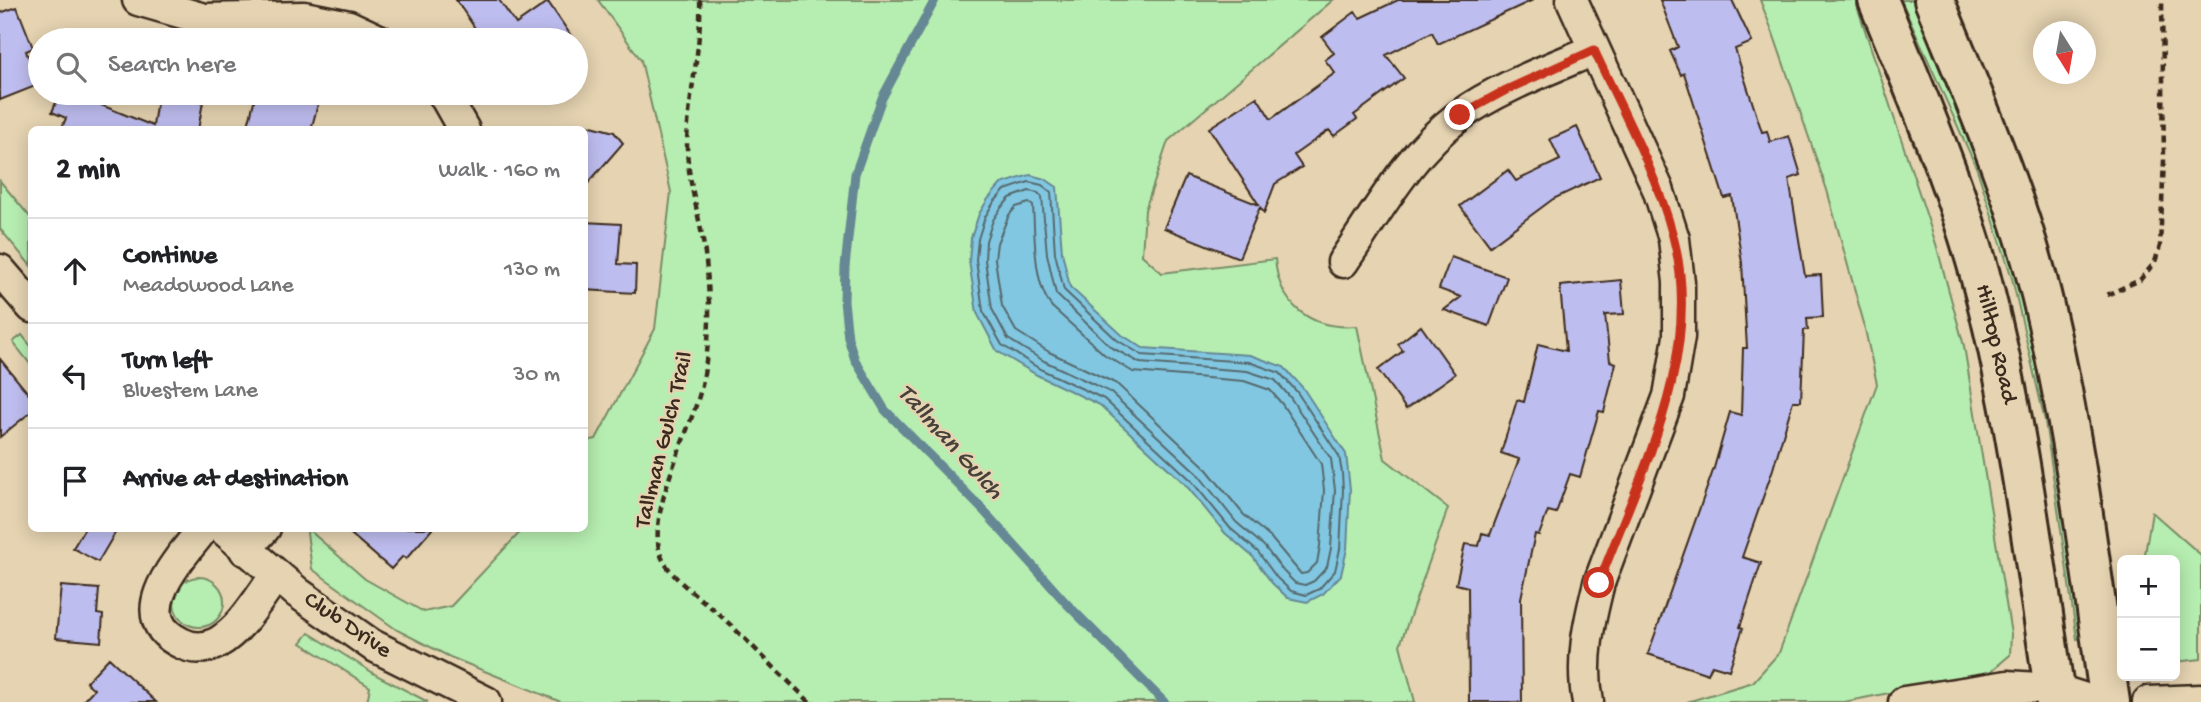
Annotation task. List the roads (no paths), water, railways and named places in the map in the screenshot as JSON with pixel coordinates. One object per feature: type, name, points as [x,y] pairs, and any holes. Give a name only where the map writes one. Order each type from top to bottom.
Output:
[{"type":"main road","name":"Hilltop Road","points":[[1878,0],[1948,178],[1985,292],[2020,463],[2055,695]]},
{"type":"main road","points":[[1934,0],[2009,190],[2041,293],[2069,429],[2110,702]]},
{"type":"street","points":[[138,0],[204,19],[304,17],[353,28]]},
{"type":"street","points":[[1572,0],[1667,214],[1677,260],[1681,320],[1669,396],[1599,583],[1592,610],[1585,654],[1588,702]]},
{"type":"street","points":[[1343,262],[1413,160],[1460,115],[1506,90],[1594,50]]},
{"type":"street","points":[[450,105],[462,126]]},
{"type":"street","points":[[4,282],[28,303]]},
{"type":"street","points":[[201,532],[165,576],[159,591],[158,618],[171,638],[189,647],[200,648],[218,642],[235,628],[276,575]]},
{"type":"street","name":"Club Drive","points":[[234,532],[255,539],[276,575],[372,645],[485,702]]},
{"type":"street","points":[[1904,702],[2007,686],[2095,702]]},
{"type":"street","points":[[2148,702],[2201,699]]},
{"type":"water","points":[[1030,175],[1045,179],[1057,187],[1062,252],[1070,287],[1122,335],[1143,348],[1250,355],[1284,367],[1303,388],[1346,454],[1350,489],[1347,549],[1341,575],[1323,594],[1307,602],[1288,598],[1272,583],[1253,557],[1225,533],[1185,484],[1100,405],[1037,375],[997,351],[977,313],[969,261],[971,238],[979,214],[1001,184]]},
{"type":"waterway","name":"Tallman Gulch","points":[[935,0],[882,98],[855,174],[844,301],[848,338],[855,360],[885,410],[983,510],[1066,603],[1164,702]]}]
